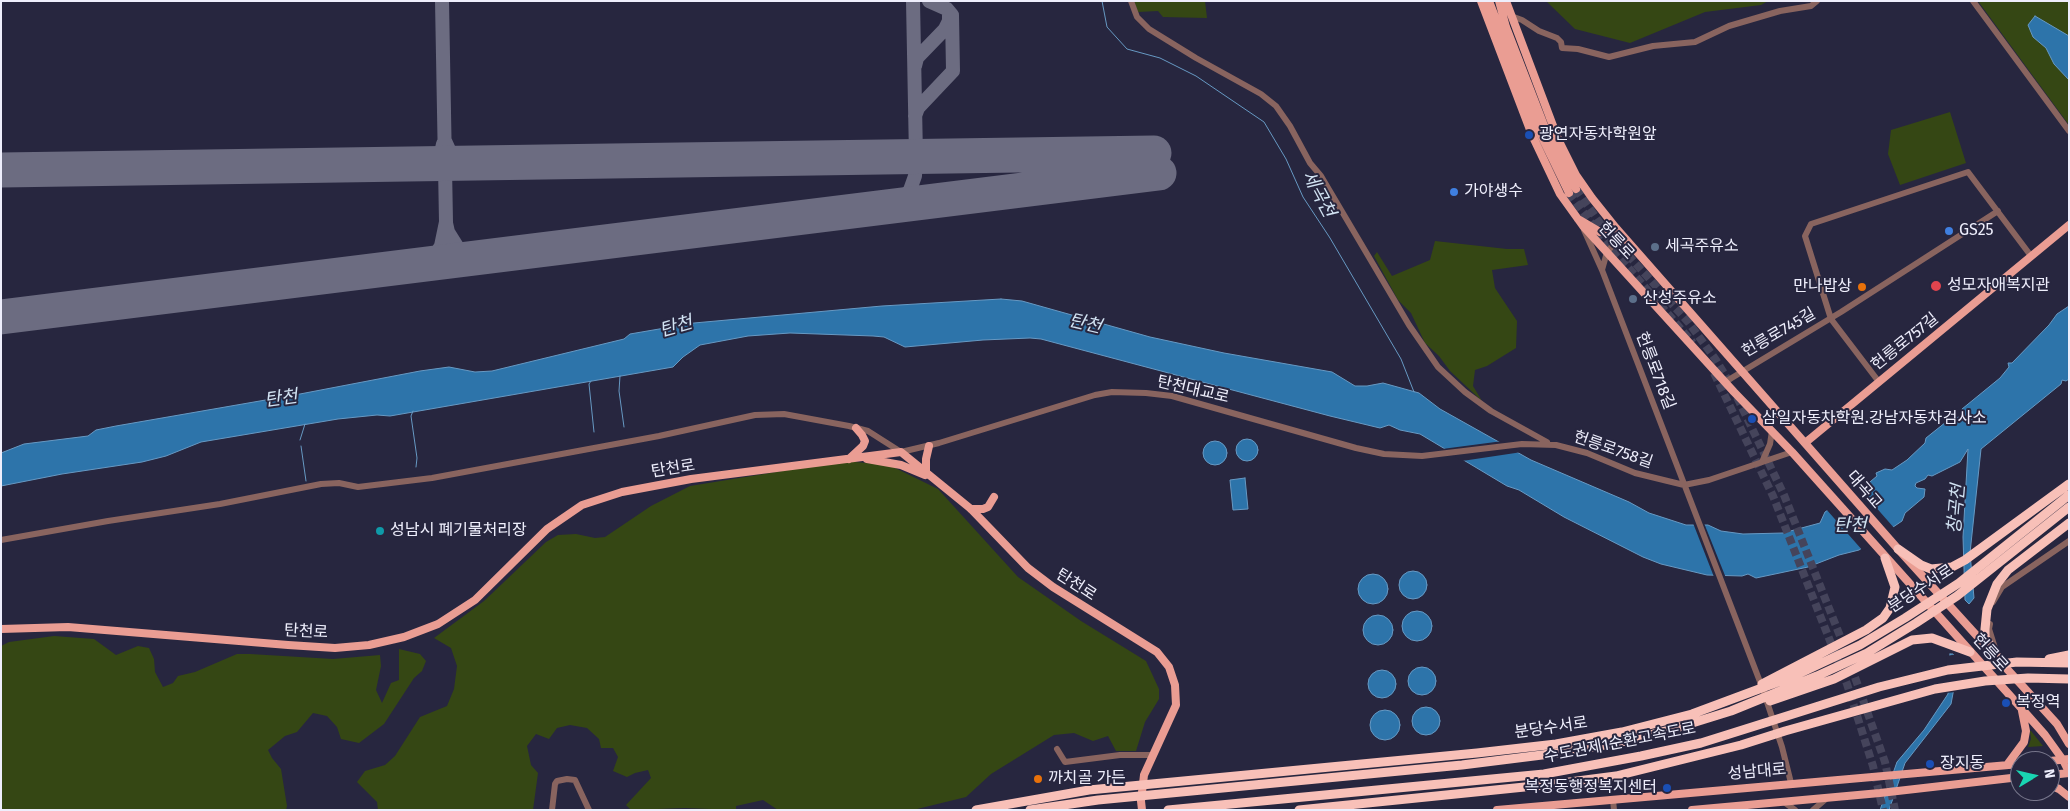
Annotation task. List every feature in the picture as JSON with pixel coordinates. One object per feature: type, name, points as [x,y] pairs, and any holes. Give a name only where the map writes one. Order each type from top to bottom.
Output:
[{"type":"highway","points":[[1898,549],[1921,565],[1946,569],[1965,560],[2064,494],[2069,484]]},
{"type":"highway","name":"분당수서로","points":[[976,810],[1088,790],[1556,744],[1622,732],[1692,714],[1794,676],[1860,644],[1906,618],[1959,583],[1992,558],[2064,494]]},
{"type":"highway","name":"분당수서로","points":[[1030,810],[1098,800],[1452,766],[1558,753],[1622,742],[1673,730],[1731,712],[1817,676],[1867,652],[1957,596],[2069,507]]},
{"type":"highway","points":[[2005,668],[1986,637],[1985,629],[1987,610],[1997,584],[2008,570],[2069,523]]},
{"type":"highway","points":[[1728,702],[1866,630],[1883,618],[1890,608],[1895,587],[1885,558]]},
{"type":"highway","points":[[1731,712],[1796,693],[1834,679],[1902,643],[1921,638],[1932,638],[1970,652]]},
{"type":"highway","points":[[2033,662],[2069,655]]},
{"type":"highway","name":"수도권제1순환고속도로","points":[[1168,810],[1544,774],[1701,743],[1879,687],[1925,676],[1973,666],[2015,662],[2069,663]]},
{"type":"highway","name":"수도권제1순환고속도로","points":[[1299,810],[1616,776],[1741,745],[1935,689],[1985,681],[2028,678],[2069,679]]},
{"type":"main road","name":"헌릉로","points":[[1481,1],[1532,136],[1560,194],[1580,223],[1794,455]]},
{"type":"main road","points":[[1489,1],[1539,131],[1572,191],[1545,128],[1506,27],[1498,1]]},
{"type":"main road","name":"헌릉로","points":[[1506,1],[1558,139],[1576,175],[1610,221],[1807,446]]},
{"type":"main road","points":[[1580,223],[1600,232],[1605,232],[1609,229],[1610,221]]},
{"type":"main road","name":"헌릉로757길","points":[[1807,446],[1879,382],[2069,225]]},
{"type":"main road","points":[[848,459],[863,446],[862,435],[856,428]]},
{"type":"main road","points":[[926,472],[929,446]]},
{"type":"main road","name":"대곡교","points":[[1807,446],[1898,549]]},
{"type":"main road","name":"탄천로","points":[[1,629],[68,627],[335,648],[369,645],[404,637],[438,624],[475,600],[547,529],[582,505],[622,492],[691,479],[901,452],[971,509],[1034,573],[1053,588],[1157,652],[1169,667],[1175,685],[1176,705],[1144,774],[1142,810]]},
{"type":"main road","name":"대곡교","points":[[1794,455],[1885,558]]},
{"type":"main road","points":[[862,458],[901,465],[941,484]]},
{"type":"main road","points":[[971,509],[984,509],[988,507],[994,497]]},
{"type":"main road","name":"헌릉로","points":[[1898,549],[2057,724],[2069,744]]},
{"type":"main road","name":"헌릉로","points":[[1885,558],[2022,708],[2066,760],[2069,773]]},
{"type":"main road","points":[[2007,765],[2024,742],[2026,731],[2022,708]]},
{"type":"main road","points":[[2057,724],[2069,733]]},
{"type":"main road","name":"성남대로","points":[[1497,810],[2010,765]]},
{"type":"main road","name":"성남대로","points":[[1692,810],[1880,793],[2010,778]]},
{"type":"street","points":[[1131,1],[1131,6],[1137,18],[1149,28],[1196,58],[1261,94],[1276,106],[1290,126],[1408,325],[1438,367],[1465,392],[1491,411],[1547,442]]},
{"type":"street","points":[[1511,16],[1557,38],[1561,42],[1562,48],[1578,49],[1609,57],[1653,46],[1695,42],[1729,26],[1780,11],[1811,6],[1817,1]]},
{"type":"street","points":[[1973,1],[2069,130]]},
{"type":"street","points":[[1879,382],[1831,319],[1805,236],[1811,224],[1968,172],[2031,256]]},
{"type":"street","name":"헌릉로745길","points":[[1725,382],[1831,319],[1998,210]]},
{"type":"street","name":"헌릉로718길","points":[[1580,223],[1602,270],[1688,499],[1762,687],[1782,747],[1791,783]]},
{"type":"street","points":[[1602,270],[1607,252],[1622,235]]},
{"type":"street","name":"탄천대교로","points":[[901,452],[938,444],[1095,394],[1126,392],[1172,396],[1356,448],[1384,454],[1422,456]]},
{"type":"street","points":[[1,540],[220,504],[321,484],[339,483],[358,487],[432,478],[659,436],[743,416],[784,414],[856,428],[868,431],[901,452]]},
{"type":"street","points":[[1762,462],[1770,444],[1772,431]]},
{"type":"street","name":"헌릉로758길","points":[[1422,456],[1522,444],[1556,445],[1576,449],[1635,473],[1684,485],[1717,478],[1762,462],[1794,455]]},
{"type":"street","points":[[1996,655],[1989,629],[1991,606],[2002,587],[2069,540]]},
{"type":"street","points":[[1057,749],[1064,762],[1120,755],[1153,755]]},
{"type":"street","points":[[552,810],[555,784],[566,779],[575,780],[589,810]]},
{"type":"street","points":[[1812,810],[1827,798]]},
{"type":"street","points":[[1613,800],[1614,810]]},
{"type":"street","points":[[1784,802],[1795,810]]},
{"type":"green space","points":[[1134,1],[1205,1],[1207,18],[1163,17],[1158,11],[1138,12]]},
{"type":"green space","points":[[1546,1],[1768,1],[1761,5],[1705,12],[1630,43],[1575,29]]},
{"type":"green space","points":[[1978,1],[2069,1],[2069,125]]},
{"type":"green space","points":[[1950,112],[1966,163],[1900,185],[1888,154],[1891,130]]},
{"type":"green space","points":[[1435,241],[1507,249],[1524,249],[1528,265],[1492,270],[1495,288],[1517,321],[1516,348],[1487,366],[1475,370],[1473,386],[1482,401],[1450,371],[1439,356],[1425,343],[1411,313],[1398,300],[1374,256],[1377,252],[1392,276],[1430,260]]},
{"type":"green space","points":[[844,461],[889,465],[938,489],[1018,577],[1081,621],[1146,661],[1159,689],[1159,699],[1145,722],[1136,751],[1116,751],[1108,736],[1093,741],[1074,733],[1054,735],[991,774],[966,797],[913,810],[778,810],[763,800],[736,806],[736,810],[685,808],[631,810],[626,805],[651,778],[648,770],[627,777],[613,771],[618,757],[613,748],[601,748],[599,739],[587,728],[570,725],[557,728],[549,739],[536,734],[527,746],[531,765],[538,773],[533,810],[378,810],[377,802],[357,782],[365,771],[385,765],[395,756],[420,717],[447,706],[454,689],[457,666],[451,648],[434,638],[484,601],[546,542],[558,535],[576,534],[595,538],[605,537],[651,506],[690,486]]},
{"type":"green space","points":[[54,636],[94,639],[116,655],[138,646],[149,648],[154,659],[155,672],[163,687],[173,683],[178,676],[195,672],[237,654],[333,659],[380,655],[381,666],[376,690],[382,703],[391,683],[399,680],[399,649],[420,654],[426,661],[422,671],[414,678],[384,724],[359,743],[341,739],[337,727],[327,716],[313,713],[297,732],[285,736],[268,750],[281,769],[286,810],[1,810],[1,646],[9,642]]},
{"type":"green space","points":[[2030,731],[2043,746],[2028,747],[2031,739]]},
{"type":"water","points":[[2035,16],[2069,36],[2069,80],[2054,64],[2046,48],[2033,37],[2028,25]]},
{"type":"water","name":"탄천","points":[[1001,299],[1022,301],[1150,337],[1224,353],[1332,372],[1355,386],[1383,383],[1419,393],[1440,409],[1531,460],[1629,502],[1649,513],[1686,525],[1708,525],[1721,531],[1743,534],[1783,533],[1820,523],[1825,512],[1864,487],[1877,476],[1876,473],[1885,469],[1892,470],[1907,460],[1925,443],[1926,438],[1946,422],[1949,422],[1949,416],[1952,418],[1961,417],[1962,409],[2000,378],[2009,367],[2008,363],[2012,363],[2049,325],[2057,314],[2069,306],[2069,379],[2066,381],[2062,380],[2061,384],[1981,449],[1970,553],[1974,598],[1969,604],[1965,600],[1963,537],[1968,449],[1960,462],[1932,476],[1928,475],[1925,479],[1916,483],[1915,486],[1917,488],[1925,489],[1924,497],[1905,513],[1902,521],[1859,550],[1839,555],[1808,567],[1756,578],[1748,574],[1742,576],[1707,575],[1661,564],[1643,557],[1564,517],[1519,490],[1507,486],[1420,434],[1400,430],[1389,425],[1380,428],[1330,416],[1041,339],[1030,338],[905,347],[884,337],[873,336],[790,333],[748,336],[700,345],[673,367],[390,416],[377,415],[338,419],[201,442],[166,456],[142,462],[62,474],[1,486],[1,453],[24,444],[88,436],[96,430],[116,426],[420,371],[449,367],[475,372],[492,371],[624,339],[630,334],[694,323],[882,306]]},
{"type":"water","points":[[1243,439],[1251,439],[1258,446],[1258,454],[1251,461],[1243,461],[1236,454],[1236,446]]},
{"type":"water","points":[[1215,441],[1220,442],[1226,448],[1226,458],[1220,464],[1215,465],[1210,464],[1204,458],[1203,453],[1204,448],[1210,442]]},
{"type":"water","points":[[1245,478],[1248,509],[1233,510],[1230,480]]},
{"type":"water","points":[[1413,571],[1423,575],[1427,585],[1423,595],[1413,599],[1403,595],[1399,585],[1403,575]]},
{"type":"water","points":[[1373,574],[1379,575],[1387,583],[1387,595],[1379,603],[1373,604],[1367,603],[1359,595],[1358,589],[1359,583],[1367,575]]},
{"type":"water","points":[[1417,611],[1427,616],[1432,626],[1427,636],[1417,641],[1407,636],[1402,626],[1407,616]]},
{"type":"water","points":[[1378,615],[1384,616],[1392,624],[1392,636],[1384,644],[1378,645],[1372,644],[1364,636],[1363,630],[1364,624],[1372,616]]},
{"type":"water","points":[[1950,654],[1953,654],[1959,661],[1951,704],[1905,763],[1889,810],[1880,810],[1897,762],[1924,730],[1948,694]]},
{"type":"water","points":[[1422,667],[1432,671],[1436,681],[1432,691],[1422,695],[1412,691],[1408,681],[1412,671]]},
{"type":"water","points":[[1382,670],[1392,674],[1396,684],[1392,694],[1382,698],[1372,694],[1368,684],[1372,674]]},
{"type":"water","points":[[1426,707],[1436,711],[1440,721],[1436,731],[1426,735],[1416,731],[1412,721],[1416,711]]},
{"type":"water","points":[[1385,710],[1391,711],[1399,719],[1399,731],[1391,739],[1385,740],[1379,739],[1371,731],[1370,725],[1371,719],[1379,711]]},
{"type":"pier","points":[[1503,441],[1522,452],[1462,461],[1442,449]]},
{"type":"pier","points":[[1859,488],[1895,529],[1863,551],[1826,509]]},
{"type":"pier","points":[[1693,523],[1704,523],[1726,578],[1714,577]]},
{"type":"pier","points":[[1957,654],[1962,661],[1956,692],[1946,693],[1947,656]]},
{"type":"waterway","name":"세곡천","points":[[1102,1],[1107,27],[1127,49],[1160,58],[1196,76],[1264,122],[1286,159],[1303,197],[1330,238],[1401,359],[1414,392]]},
{"type":"waterway","points":[[620,376],[619,391],[624,427]]},
{"type":"waterway","points":[[591,381],[589,384],[594,432]]},
{"type":"waterway","points":[[413,411],[411,416],[417,458],[416,467]]},
{"type":"waterway","points":[[300,440],[305,424]]},
{"type":"waterway","points":[[301,446],[306,481]]},
{"type":"taxiway","points":[[405,268],[429,261],[436,254],[441,246],[446,222],[442,1]]},
{"type":"taxiway","points":[[882,208],[903,198],[910,190],[915,176],[913,1]]},
{"type":"taxiway","points":[[915,116],[918,108],[953,71],[952,15],[947,9],[929,1]]},
{"type":"taxiway","points":[[915,66],[917,58],[945,29],[949,21],[949,15]]},
{"type":"taxiway","points":[[445,141],[450,152],[460,160],[469,163]]},
{"type":"taxiway","points":[[420,164],[436,158],[441,153],[443,144]]},
{"type":"taxiway","points":[[446,223],[448,232],[458,248],[472,255],[495,257]]},
{"type":"runway","points":[[1,170],[1154,153]]},
{"type":"runway","points":[[1,317],[1159,173]]},
{"type":"tunnel","points":[[1576,189],[1602,226],[1689,323],[1716,360],[1731,385]]},
{"type":"tunnel","points":[[1569,193],[1601,236],[1693,343]]},
{"type":"tunnel","points":[[1714,373],[1773,496],[1847,684],[1873,766],[1883,810]]},
{"type":"tunnel","points":[[1737,397],[1784,495],[1844,646]]},
{"type":"tunnel","points":[[1851,666],[1885,762],[1895,810]]},
{"type":"place","name":"광연자동차학원앞","points":[[1529,135]]},
{"type":"place","name":"가야생수","points":[[1454,192]]},
{"type":"place","name":"GS25","points":[[1949,231]]},
{"type":"place","name":"세곡주유소","points":[[1655,247]]},
{"type":"place","name":"성모자애복지관","points":[[1936,286]]},
{"type":"place","name":"만나밥상","points":[[1862,287]]},
{"type":"place","name":"산성주유소","points":[[1633,299]]},
{"type":"place","name":"삼일자동차학원.강남자동차검사소","points":[[1752,419]]},
{"type":"place","name":"성남시 폐기물처리장","points":[[380,531]]},
{"type":"place","name":"복정역","points":[[2006,703]]},
{"type":"place","name":"장지동","points":[[1930,764]]},
{"type":"place","name":"까치골 가든","points":[[1038,779]]},
{"type":"place","name":"복정동행정복지센터","points":[[1667,788]]},
{"type":"water label","name":"창곡천","points":[[1957,509]]}]
